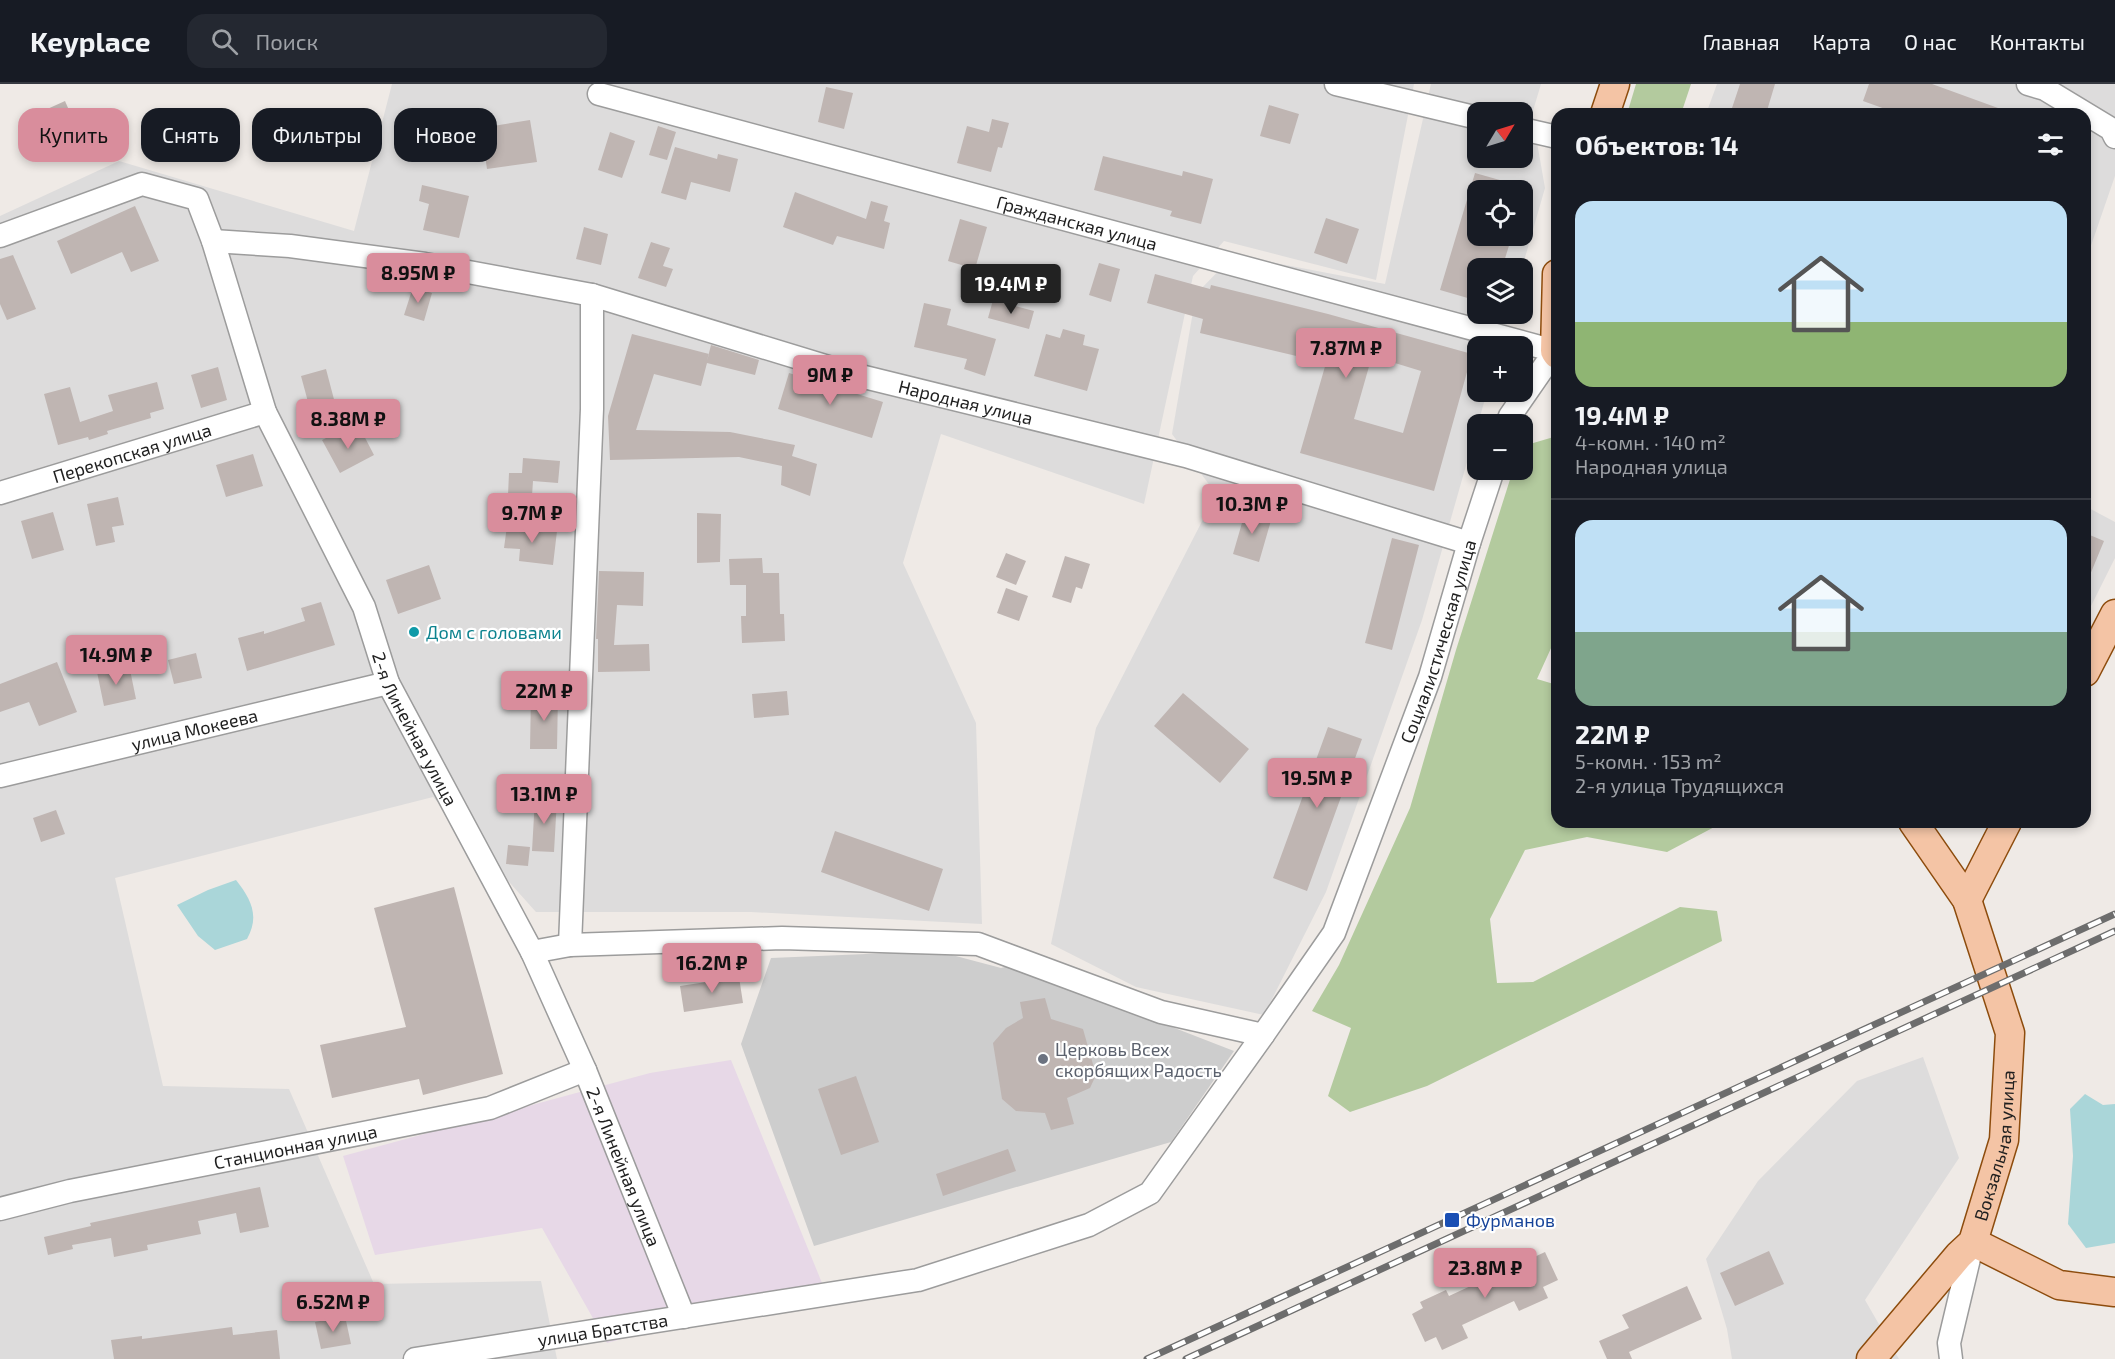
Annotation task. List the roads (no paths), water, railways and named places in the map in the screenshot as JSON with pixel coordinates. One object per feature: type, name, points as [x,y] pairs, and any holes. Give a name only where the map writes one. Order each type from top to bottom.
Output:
[{"type":"main road","points":[[1607,108],[1615,84]]},
{"type":"main road","points":[[2091,660],[2115,614]]},
{"type":"main road","name":"Вокзальная улица","points":[[1871,1359],[1959,1255],[1973,1242],[2004,1140],[2010,1033],[1966,900],[1917,828]]},
{"type":"main road","points":[[1966,900],[2004,828]]},
{"type":"main road","points":[[1973,1242],[2059,1285],[2115,1292]]},
{"type":"street","points":[[1336,84],[1467,115]]},
{"type":"street","points":[[2028,84],[2045,89],[2076,108]]},
{"type":"street","name":"Гражданская улица","points":[[599,94],[1551,352]]},
{"type":"street","points":[[2091,117],[2111,129],[2115,137]]},
{"type":"street","points":[[1533,132],[1551,136]]},
{"type":"street","name":"2-я Линейная улица","points":[[0,236],[142,184],[197,199],[213,241],[265,412],[364,607],[388,683],[532,952],[585,1070],[684,1317]]},
{"type":"street","name":"Народная улица","points":[[213,241],[290,246],[425,264],[592,295],[848,373],[1186,456],[1469,543]]},
{"type":"street","points":[[570,945],[592,409],[592,295]]},
{"type":"street","points":[[1511,414],[1551,360]]},
{"type":"street","name":"Перекопская улица","points":[[0,493],[265,412]]},
{"type":"street","name":"Социалистическая улица","points":[[684,1317],[918,1280],[1089,1225],[1150,1193],[1334,933],[1430,677],[1490,480]]},
{"type":"street","name":"улица Мокеева","points":[[0,776],[388,683]]},
{"type":"street","points":[[532,952],[570,945],[782,938],[978,944],[1161,1012],[1263,1035]]},
{"type":"street","name":"Станционная улица","points":[[0,1209],[82,1189],[490,1108],[585,1070]]},
{"type":"street","points":[[1951,1359],[1949,1343],[1973,1242]]},
{"type":"street","name":"улица Братства","points":[[415,1359],[684,1317]]},
{"type":"water","points":[[236,880],[250,901],[253,915],[251,931],[247,939],[215,950],[198,936],[177,905]]},
{"type":"water","points":[[2085,1094],[2103,1105],[2115,1104],[2115,1243],[2086,1248],[2068,1224],[2073,1156],[2070,1109]]},
{"type":"railway","points":[[1147,1359],[2115,914]]},
{"type":"railway","points":[[1186,1359],[2115,931]]},
{"type":"place","name":"Дом с головами","points":[[414,632]]},
{"type":"place","name":"Церковь Всех скорбящих Радость","points":[[1043,1059]]},
{"type":"place","name":"Фурманов","points":[[1452,1220]]}]
